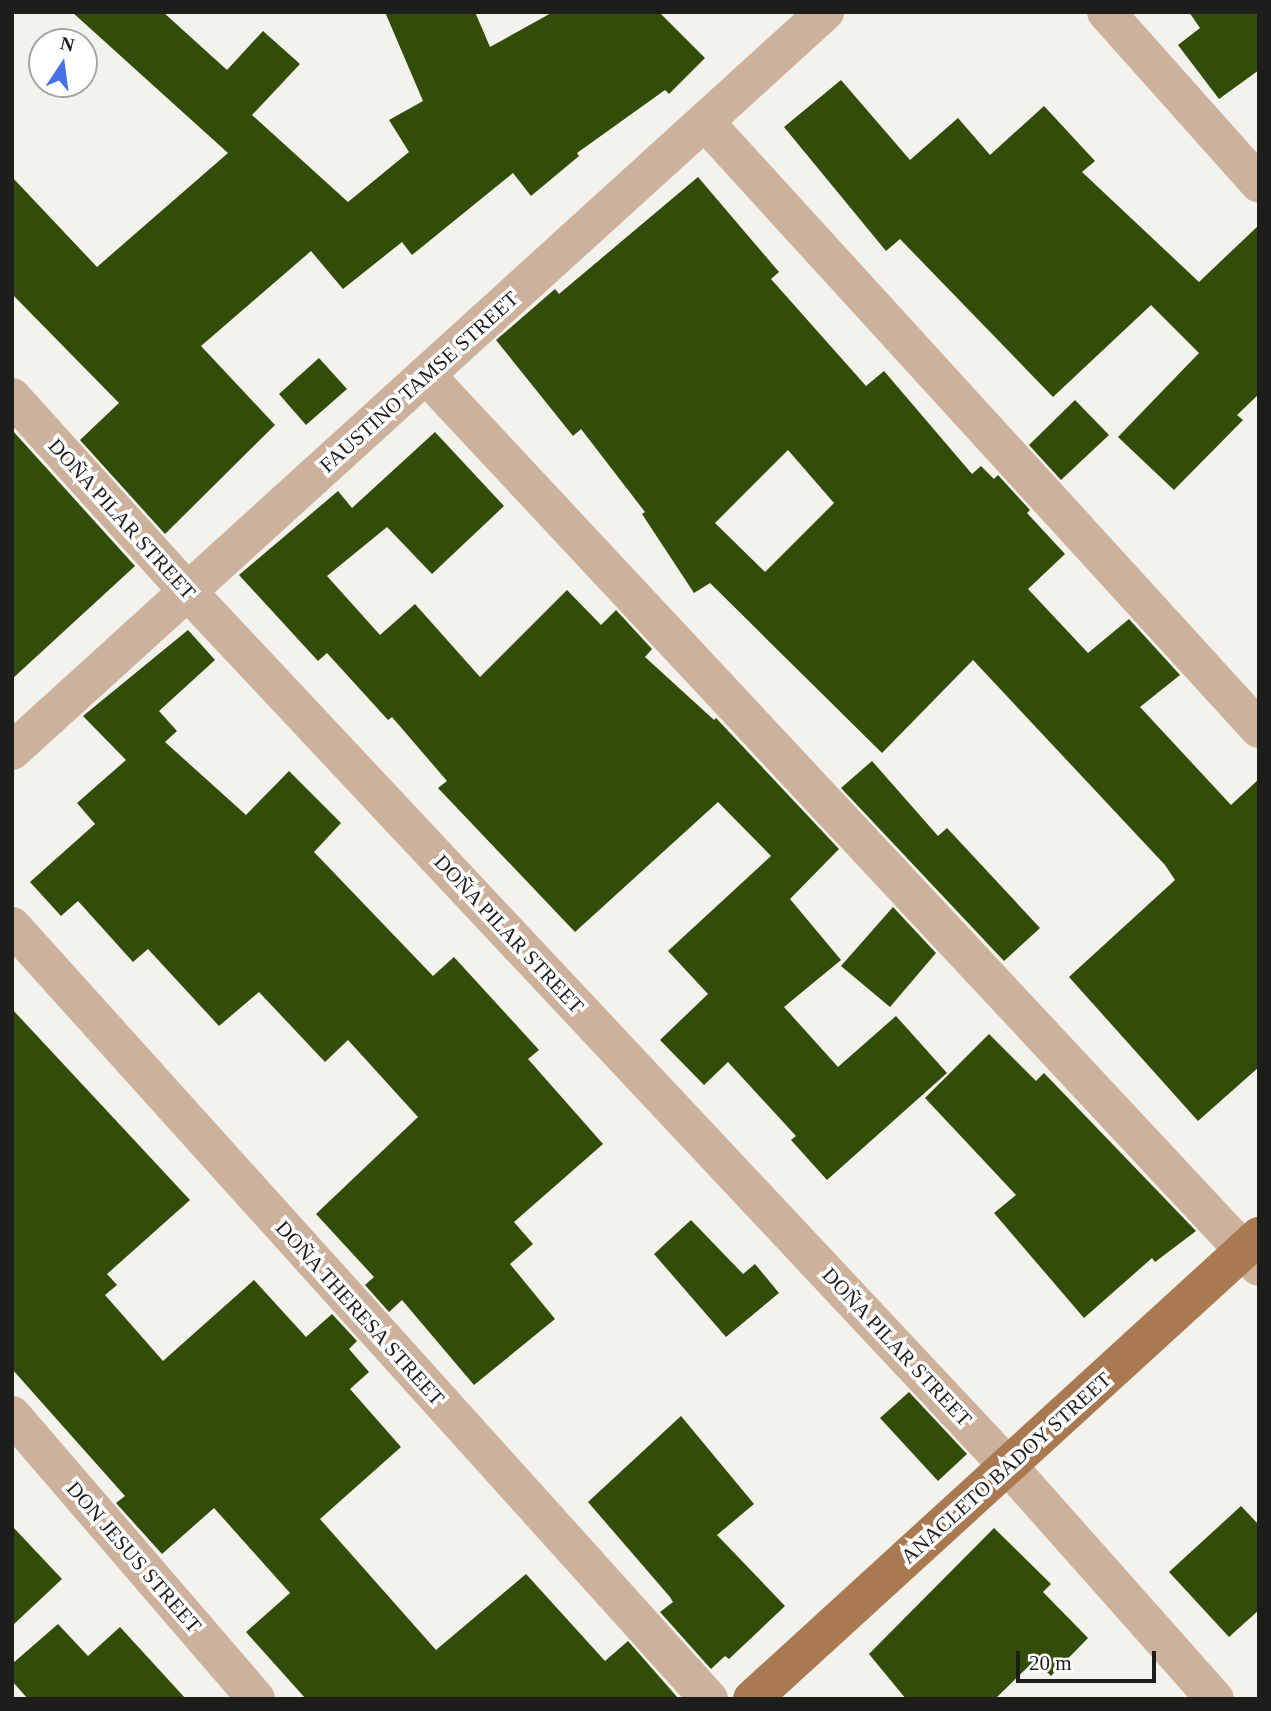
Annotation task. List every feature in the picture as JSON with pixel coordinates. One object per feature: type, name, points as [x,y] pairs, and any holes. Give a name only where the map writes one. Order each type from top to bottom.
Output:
[{"type":"main road","name":"ANACLETO BADOY STREET","points":[[752,1699],[1254,1251]]},
{"type":"street","name":"FAUSTINO TAMSE STREET","points":[[12,751],[189,593],[825,12]]},
{"type":"street","points":[[1106,12],[1259,184]]},
{"type":"street","points":[[705,121],[1259,729]]},
{"type":"street","points":[[426,375],[1254,1251]]},
{"type":"street","name":"DOÑA PILAR STREET","points":[[12,397],[189,593],[1009,1467],[1215,1699]]},
{"type":"street","name":"DOÑA THERESA STREET","points":[[12,926],[709,1699]]},
{"type":"street","name":"DON JESUS STREET","points":[[12,1415],[256,1699]]},
{"type":"building","points":[[72,12],[163,12],[227,70],[263,31],[300,64],[252,115],[348,202],[409,152],[389,120],[423,101],[385,12],[475,12],[490,47],[553,12],[659,12],[705,58],[669,94],[665,90],[577,153],[579,156],[531,196],[513,173],[412,255],[402,242],[343,289],[311,251],[201,346],[275,425],[165,534],[80,440],[119,403],[12,294],[12,177],[97,267],[228,153],[98,36],[98,28],[90,28]]},
{"type":"building","points":[[1189,12],[1259,12],[1259,70],[1219,99],[1178,45],[1200,28]]},
{"type":"building","points":[[841,80],[910,160],[958,118],[990,155],[1044,106],[1095,161],[1082,172],[1199,282],[1259,225],[1259,394],[1237,415],[1243,420],[1174,490],[1118,437],[1199,353],[1151,305],[1053,397],[900,239],[886,251],[784,127]]},
{"type":"building","points":[[698,177],[779,272],[771,279],[866,386],[884,371],[972,474],[981,466],[994,479],[998,475],[1030,510],[1027,513],[1065,554],[1028,589],[1088,653],[1129,619],[1180,675],[1140,707],[1231,805],[1259,779],[1259,1067],[1198,1121],[1069,977],[1175,880],[1165,865],[973,660],[882,753],[710,583],[694,593],[642,514],[645,512],[581,429],[573,436],[496,340],[555,289],[559,294]],"holes":[[[788,450],[834,503],[765,572],[715,523]]]},
{"type":"building","points":[[319,358],[347,389],[306,425],[279,394]]},
{"type":"building","points":[[1075,400],[1109,435],[1061,480],[1029,445]]},
{"type":"building","points":[[12,430],[135,566],[12,679]]},
{"type":"building","points":[[435,432],[504,506],[432,574],[387,527],[327,576],[380,635],[415,604],[480,677],[567,590],[601,625],[616,610],[652,649],[645,657],[714,720],[716,718],[839,849],[790,899],[841,960],[784,1007],[838,1067],[896,1016],[947,1073],[827,1180],[791,1140],[796,1136],[728,1062],[704,1085],[660,1040],[708,994],[668,951],[771,856],[718,802],[575,932],[438,788],[447,781],[392,717],[388,720],[327,653],[318,661],[239,575],[338,491],[352,508]]},
{"type":"building","points":[[188,630],[215,660],[159,711],[177,731],[165,742],[246,815],[289,771],[341,823],[314,852],[433,976],[454,957],[539,1050],[528,1059],[603,1144],[514,1222],[533,1244],[510,1264],[555,1319],[474,1385],[402,1300],[389,1312],[365,1285],[374,1277],[316,1214],[418,1117],[348,1040],[325,1062],[259,992],[219,1026],[148,949],[133,962],[78,901],[61,916],[30,882],[95,824],[77,803],[126,760],[83,716]]},
{"type":"building","points":[[872,761],[938,836],[947,828],[1040,928],[1004,961],[841,788]]},
{"type":"building","points":[[893,907],[936,953],[890,1007],[841,966]]},
{"type":"building","points":[[12,1009],[190,1200],[107,1274],[117,1285],[105,1295],[163,1361],[254,1280],[306,1337],[332,1314],[357,1341],[349,1349],[369,1372],[350,1389],[401,1447],[320,1519],[436,1650],[526,1574],[605,1661],[628,1641],[678,1698],[306,1699],[246,1632],[290,1593],[214,1508],[162,1554],[116,1503],[125,1496],[12,1369]]},
{"type":"building","points":[[989,1034],[1036,1081],[1044,1073],[1196,1231],[1155,1262],[1152,1258],[1084,1318],[994,1213],[1016,1195],[925,1098]]},
{"type":"building","points":[[691,1220],[743,1274],[755,1264],[779,1293],[726,1337],[654,1254]]},
{"type":"building","points":[[909,1392],[967,1454],[938,1481],[880,1418]]},
{"type":"building","points":[[681,1416],[754,1504],[717,1535],[785,1606],[729,1659],[725,1656],[711,1669],[660,1612],[673,1602],[670,1597],[588,1502]]},
{"type":"building","points":[[1241,1506],[1259,1525],[1259,1610],[1229,1637],[1169,1572]]},
{"type":"building","points":[[12,1526],[62,1579],[12,1626]]},
{"type":"building","points":[[994,1528],[1051,1584],[1043,1592],[1088,1638],[1051,1676],[1035,1660],[995,1699],[906,1699],[869,1654]]},
{"type":"building","points":[[58,1624],[88,1656],[120,1627],[186,1699],[28,1699],[12,1681],[12,1664]]}]
